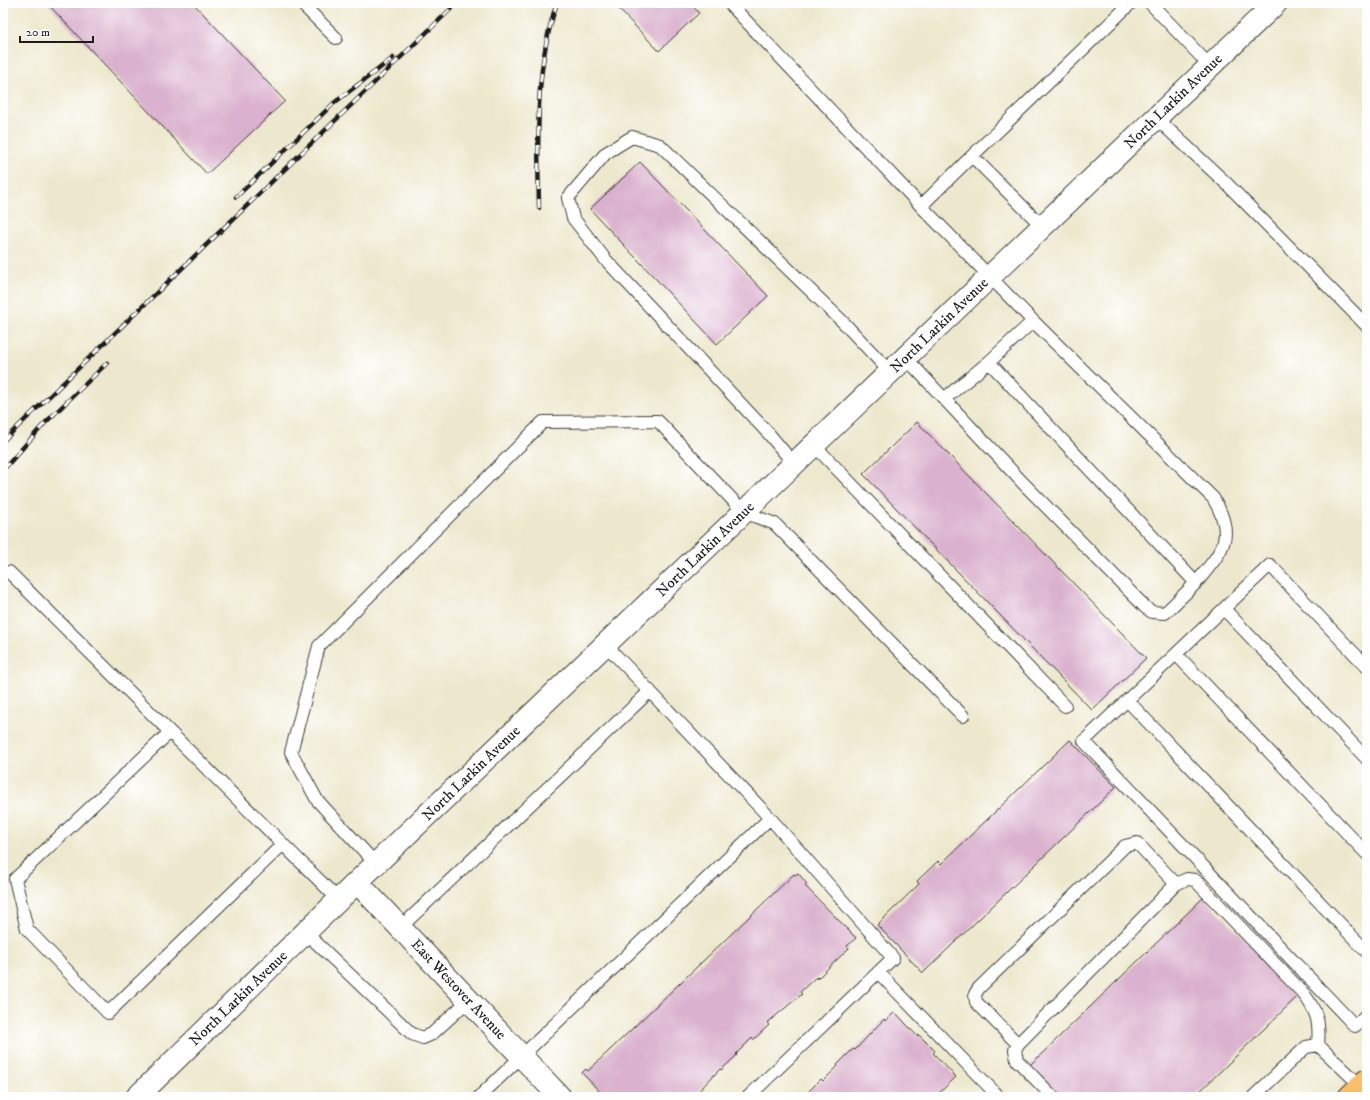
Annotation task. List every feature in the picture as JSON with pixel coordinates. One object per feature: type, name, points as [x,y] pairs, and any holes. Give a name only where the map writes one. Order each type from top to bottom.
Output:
[{"type":"street","name":"North Larkin Avenue","points":[[137,1097],[357,882],[1276,3]]},
{"type":"street","name":"East Westover Avenue","points":[[357,882],[560,1097]]},
{"type":"lane","points":[[301,3],[336,38]]},
{"type":"lane","points":[[729,3],[921,206],[1033,321],[1213,498],[1219,508],[1226,526],[1223,544],[1214,560],[1196,583],[1165,613],[1152,612],[1146,608],[1022,482],[905,357]]},
{"type":"lane","points":[[921,206],[1131,3]]},
{"type":"lane","points":[[1150,3],[1210,66]]},
{"type":"lane","points":[[1156,118],[1227,184],[1367,326]]},
{"type":"lane","points":[[794,464],[753,417],[605,259],[573,218],[568,198],[606,153],[632,137],[660,145],[843,322],[890,372]]},
{"type":"lane","points":[[972,156],[1042,226]]},
{"type":"lane","points":[[944,399],[989,362],[1033,321]]},
{"type":"lane","points":[[989,362],[1196,583]]},
{"type":"lane","points":[[376,864],[317,800],[291,752],[319,646],[543,422],[658,421],[744,512],[775,524],[963,716]]},
{"type":"lane","points":[[814,445],[1065,706]]},
{"type":"lane","points":[[1367,666],[1270,565],[1084,741],[1355,1026],[1367,1014]]},
{"type":"lane","points":[[9,572],[339,900]]},
{"type":"lane","points":[[1224,609],[1367,759]]},
{"type":"lane","points":[[606,644],[770,818],[893,958],[748,1097]]},
{"type":"lane","points":[[1176,654],[1367,854]]},
{"type":"lane","points":[[401,928],[650,691]]},
{"type":"lane","points":[[1127,700],[1367,952]]},
{"type":"lane","points":[[170,732],[15,879],[27,929],[108,1013],[283,844]]},
{"type":"lane","points":[[479,1097],[770,818]]},
{"type":"lane","points":[[1018,1044],[976,1002],[975,994],[979,988],[1125,846],[1138,843],[1176,884]]},
{"type":"lane","points":[[1053,1097],[1017,1060],[1015,1050],[1018,1044],[1176,884],[1187,879],[1196,880],[1303,993],[1314,1007],[1317,1016],[1318,1045],[1359,1088]]},
{"type":"lane","points":[[305,932],[412,1034],[423,1038],[432,1034],[469,1000]]},
{"type":"lane","points":[[878,972],[999,1097]]},
{"type":"lane","points":[[1253,1097],[1306,1047],[1318,1045]]},
{"type":"building","points":[[47,3],[193,3],[285,101],[207,174]]},
{"type":"building","points":[[613,3],[690,3],[699,13],[659,51]]},
{"type":"building","points":[[640,162],[768,296],[717,344],[590,209]]},
{"type":"building","points":[[917,422],[1146,658],[1092,710],[863,474]]},
{"type":"building","points":[[1070,740],[1116,787],[923,973],[877,925],[919,884],[917,881],[938,861],[941,864]]},
{"type":"building","points":[[798,873],[807,884],[805,886],[856,938],[847,946],[849,948],[817,979],[816,977],[800,992],[802,994],[767,1023],[769,1025],[753,1040],[752,1038],[736,1054],[737,1055],[721,1070],[720,1069],[693,1097],[605,1097],[582,1073],[586,1069],[588,1071],[794,874],[795,875]]},
{"type":"building","points":[[1204,897],[1299,995],[1194,1097],[1062,1097],[1030,1065]]},
{"type":"building","points":[[895,1012],[917,1036],[919,1035],[935,1051],[933,1053],[956,1077],[935,1097],[804,1096],[821,1079],[823,1081],[838,1066],[837,1065],[853,1049],[855,1050],[884,1019],[885,1021]]},
{"type":"railway","points":[[3,441],[457,3]]},
{"type":"railway","points":[[539,208],[538,131],[541,79],[544,53],[557,3]]},
{"type":"railway","points":[[236,197],[334,103],[393,58]]},
{"type":"railway","points":[[3,470],[45,423],[107,363]]}]
